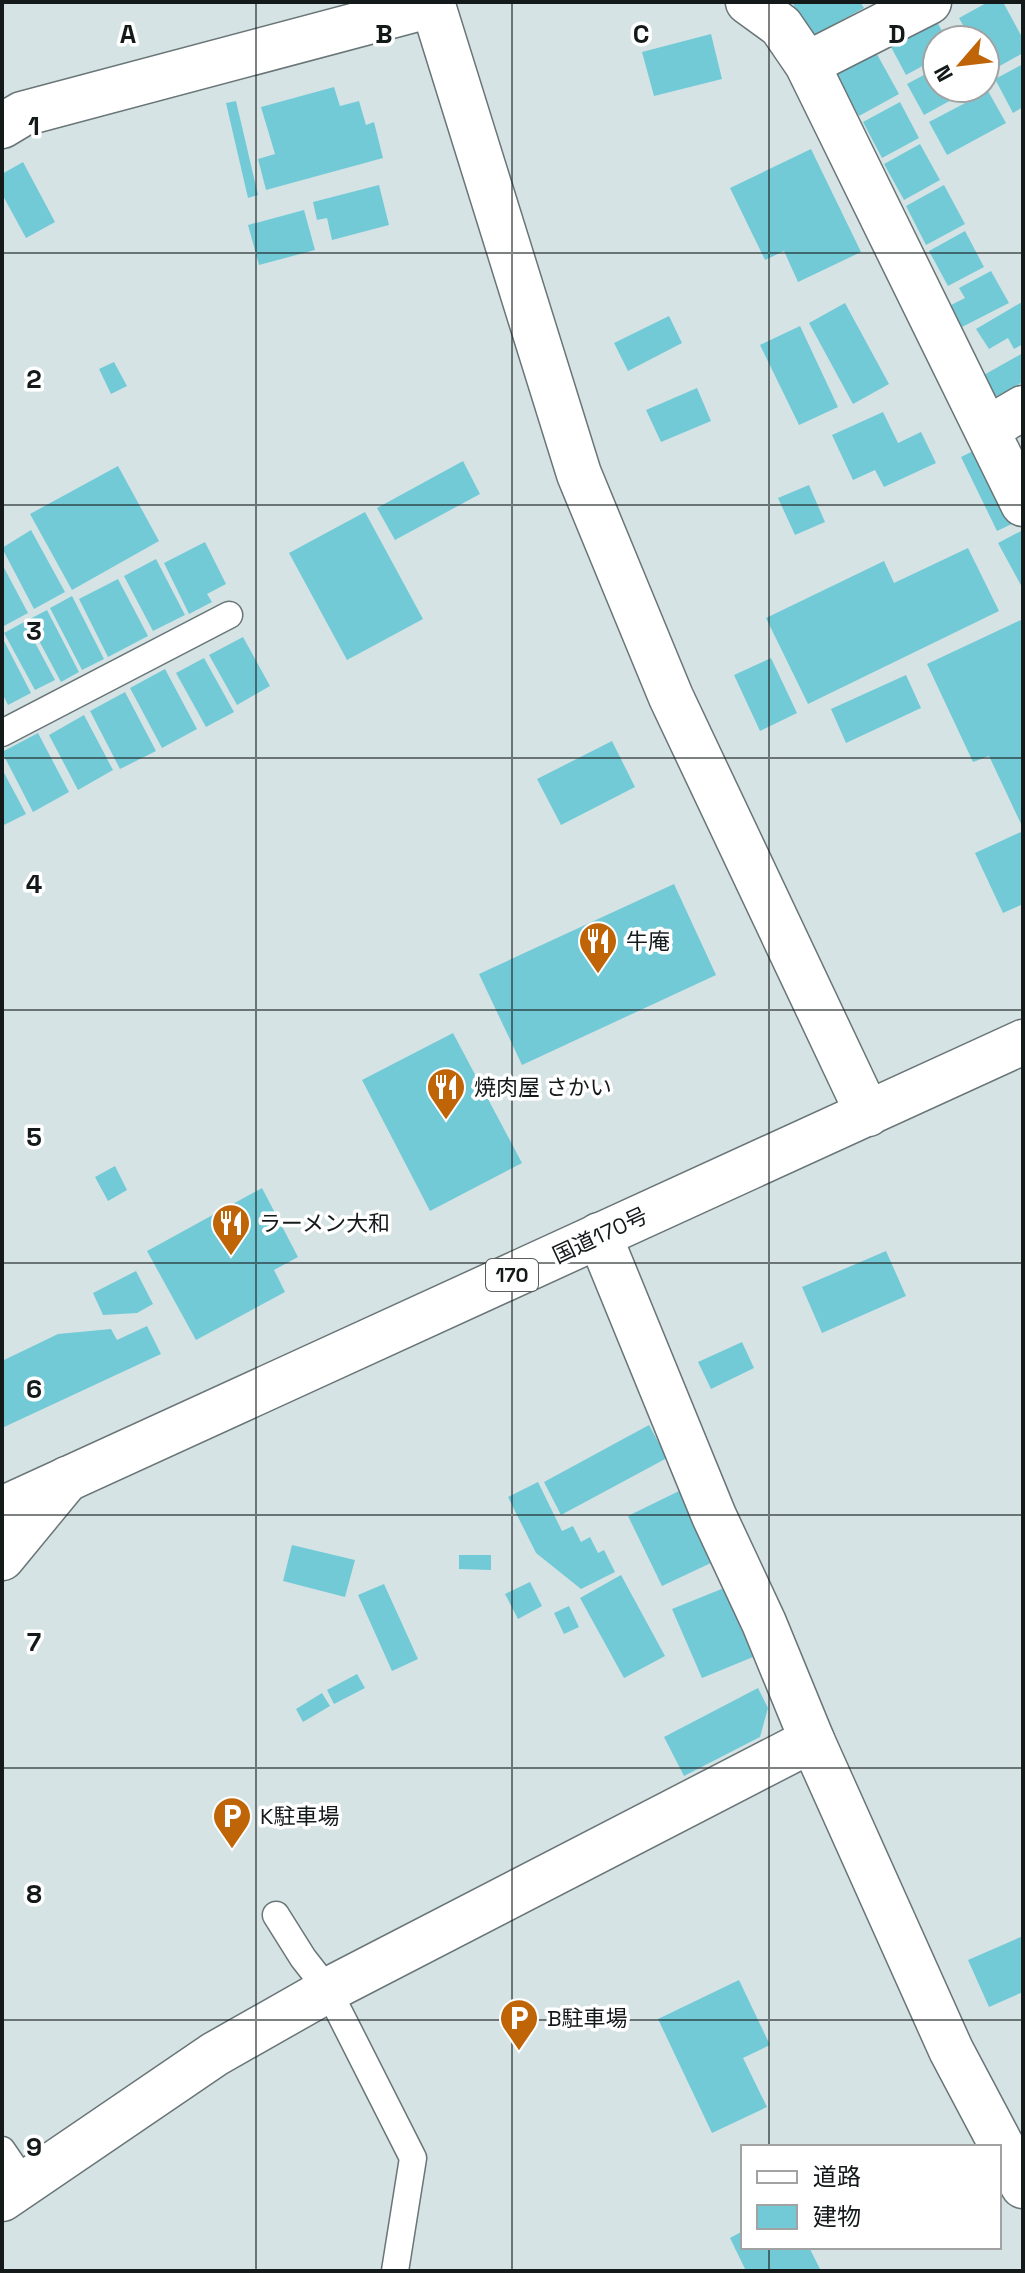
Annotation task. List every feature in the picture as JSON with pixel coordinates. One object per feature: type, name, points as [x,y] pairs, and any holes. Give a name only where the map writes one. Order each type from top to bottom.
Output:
[{"type":"main road","points":[[748,2],[781,26],[807,64],[1005,419],[1023,504]]},
{"type":"main road","points":[[807,64],[929,2]]},
{"type":"main road","points":[[2,126],[22,114],[441,3],[579,474],[671,697],[868,1114]]},
{"type":"main road","name":"国道170号","points":[[2,1509],[1023,1042]]},
{"type":"main road","points":[[599,1235],[714,1516],[764,1623],[812,1740],[951,2050],[1023,2186]]},
{"type":"main road","points":[[2,1558],[67,1479]]},
{"type":"main road","points":[[10,2178],[215,2054],[328,1990],[812,1740]]},
{"type":"lane","points":[[2,733],[229,615]]},
{"type":"lane","points":[[276,1915],[328,1990],[413,2158],[395,2271]]},
{"type":"building","points":[[792,2],[860,2],[864,8],[811,37]]},
{"type":"building","points":[[988,2],[1003,2],[1023,39],[1023,53],[1001,65],[1001,24],[962,24],[959,18]]},
{"type":"building","points":[[921,28],[921,67],[906,75],[890,45]]},
{"type":"building","points":[[711,34],[722,79],[654,96],[642,52]]},
{"type":"building","points":[[873,47],[899,94],[859,116],[833,70]]},
{"type":"building","points":[[1023,64],[1023,107],[1013,113],[1001,90],[1001,76]]},
{"type":"building","points":[[921,77],[921,104],[944,104],[924,115],[907,84]]},
{"type":"building","points":[[334,87],[340,106],[359,101],[366,125],[374,122],[383,158],[266,190],[258,159],[275,154],[261,107]]},
{"type":"building","points":[[236,101],[258,195],[248,198],[226,103]]},
{"type":"building","points":[[900,102],[919,138],[882,158],[863,122]]},
{"type":"building","points":[[963,104],[995,104],[1006,123],[947,155],[929,122]]},
{"type":"building","points":[[920,144],[940,180],[904,200],[884,164]]},
{"type":"building","points":[[811,149],[861,252],[798,282],[784,251],[765,260],[730,188]]},
{"type":"building","points":[[23,162],[55,222],[26,238],[2,194],[2,174]]},
{"type":"building","points":[[379,185],[389,225],[332,240],[327,218],[317,220],[313,202]]},
{"type":"building","points":[[944,185],[965,224],[926,245],[906,206]]},
{"type":"building","points":[[304,210],[315,250],[259,265],[248,225]]},
{"type":"building","points":[[965,231],[984,267],[948,286],[929,251]]},
{"type":"building","points":[[991,271],[1009,303],[962,327],[951,305],[965,298],[959,288]]},
{"type":"building","points":[[1022,302],[1023,344],[1014,349],[1008,338],[989,349],[976,329]]},
{"type":"building","points":[[845,303],[889,384],[853,404],[809,323]]},
{"type":"building","points":[[669,316],[682,343],[628,371],[614,343]]},
{"type":"building","points":[[800,326],[838,407],[799,425],[760,345]]},
{"type":"building","points":[[1023,353],[1023,382],[995,397],[982,376]]},
{"type":"building","points":[[114,362],[127,386],[111,394],[99,369]]},
{"type":"building","points":[[697,388],[711,421],[661,442],[646,410]]},
{"type":"building","points":[[883,412],[898,443],[921,432],[936,463],[884,487],[875,470],[853,480],[832,435]]},
{"type":"building","points":[[983,446],[1020,520],[997,531],[961,457]]},
{"type":"building","points":[[463,461],[480,494],[395,540],[377,508]]},
{"type":"building","points":[[118,466],[159,541],[72,590],[30,514]]},
{"type":"building","points":[[809,485],[825,522],[795,535],[778,498]]},
{"type":"building","points":[[365,512],[423,619],[347,660],[289,553]]},
{"type":"building","points":[[31,530],[65,592],[34,609],[2,548]]},
{"type":"building","points":[[1023,530],[1023,589],[998,543]]},
{"type":"building","points":[[205,542],[226,584],[207,594],[212,602],[189,614],[164,563]]},
{"type":"building","points":[[968,548],[999,611],[808,704],[766,618],[884,561],[894,583]]},
{"type":"building","points":[[156,559],[185,615],[153,631],[124,576]]},
{"type":"building","points":[[2,564],[28,613],[2,627]]},
{"type":"building","points":[[118,579],[148,636],[108,657],[79,599]]},
{"type":"building","points":[[72,596],[104,659],[82,670],[50,608]]},
{"type":"building","points":[[47,610],[79,672],[61,682],[28,620]]},
{"type":"building","points":[[1023,619],[1023,828],[989,756],[973,762],[927,664]]},
{"type":"building","points":[[24,622],[55,680],[35,690],[4,633]]},
{"type":"building","points":[[2,637],[31,693],[8,705],[2,693]]},
{"type":"building","points":[[243,637],[270,686],[237,705],[209,655]]},
{"type":"building","points":[[204,658],[234,712],[206,727],[176,673]]},
{"type":"building","points":[[771,658],[797,713],[760,731],[734,675]]},
{"type":"building","points":[[165,669],[197,729],[162,748],[130,688]]},
{"type":"building","points":[[906,675],[921,708],[846,743],[831,709]]},
{"type":"building","points":[[125,692],[156,751],[120,769],[90,711]]},
{"type":"building","points":[[84,715],[113,770],[78,790],[49,735]]},
{"type":"building","points":[[38,733],[69,792],[33,812],[2,752]]},
{"type":"building","points":[[612,741],[635,787],[561,825],[537,779]]},
{"type":"building","points":[[2,769],[26,814],[2,826]]},
{"type":"building","points":[[1023,831],[1023,904],[1003,913],[975,853]]},
{"type":"building","points":[[674,884],[716,975],[522,1065],[479,974]]},
{"type":"building","points":[[453,1033],[522,1163],[430,1211],[362,1080]]},
{"type":"building","points":[[115,1166],[127,1190],[108,1201],[95,1177]]},
{"type":"building","points":[[262,1188],[298,1257],[274,1270],[285,1292],[196,1340],[147,1251]]},
{"type":"building","points":[[886,1251],[906,1296],[822,1333],[802,1287]]},
{"type":"building","points":[[136,1271],[153,1304],[137,1313],[103,1315],[93,1293]]},
{"type":"building","points":[[147,1326],[161,1354],[2,1428],[2,1361],[58,1334],[111,1329],[117,1340]]},
{"type":"building","points":[[742,1342],[754,1368],[711,1389],[698,1362]]},
{"type":"building","points":[[649,1425],[667,1458],[561,1515],[544,1482]]},
{"type":"building","points":[[538,1482],[562,1531],[573,1526],[581,1542],[590,1537],[598,1553],[604,1550],[615,1572],[581,1589],[536,1553],[508,1497]]},
{"type":"building","points":[[679,1491],[713,1562],[662,1586],[628,1516]]},
{"type":"building","points":[[292,1545],[355,1560],[345,1597],[283,1581]]},
{"type":"building","points":[[459,1555],[491,1555],[491,1570],[459,1569]]},
{"type":"building","points":[[621,1575],[665,1656],[624,1678],[580,1598]]},
{"type":"building","points":[[530,1582],[542,1606],[518,1619],[505,1594]]},
{"type":"building","points":[[384,1584],[418,1659],[392,1671],[358,1595]]},
{"type":"building","points":[[724,1588],[753,1657],[702,1678],[672,1609]]},
{"type":"building","points":[[569,1606],[579,1627],[564,1634],[554,1613]]},
{"type":"building","points":[[357,1674],[365,1688],[334,1704],[327,1690]]},
{"type":"building","points":[[758,1688],[768,1708],[760,1737],[684,1776],[664,1737]]},
{"type":"building","points":[[322,1693],[330,1706],[303,1722],[296,1709]]},
{"type":"building","points":[[1023,1936],[1023,1992],[989,2007],[968,1960]]},
{"type":"building","points":[[739,1980],[770,2045],[743,2058],[767,2107],[712,2133],[658,2019]]},
{"type":"building","points":[[741,2232],[741,2249],[810,2249],[821,2271],[746,2271],[730,2238]]},
{"type":"place","name":"牛庵","points":[[598,975]]},
{"type":"place","name":"焼肉屋 さかい","points":[[446,1121]]},
{"type":"place","name":"ラーメン大和","points":[[231,1257]]},
{"type":"place","name":"K駐車場","points":[[232,1850]]},
{"type":"place","name":"B駐車場","points":[[519,2052]]}]
